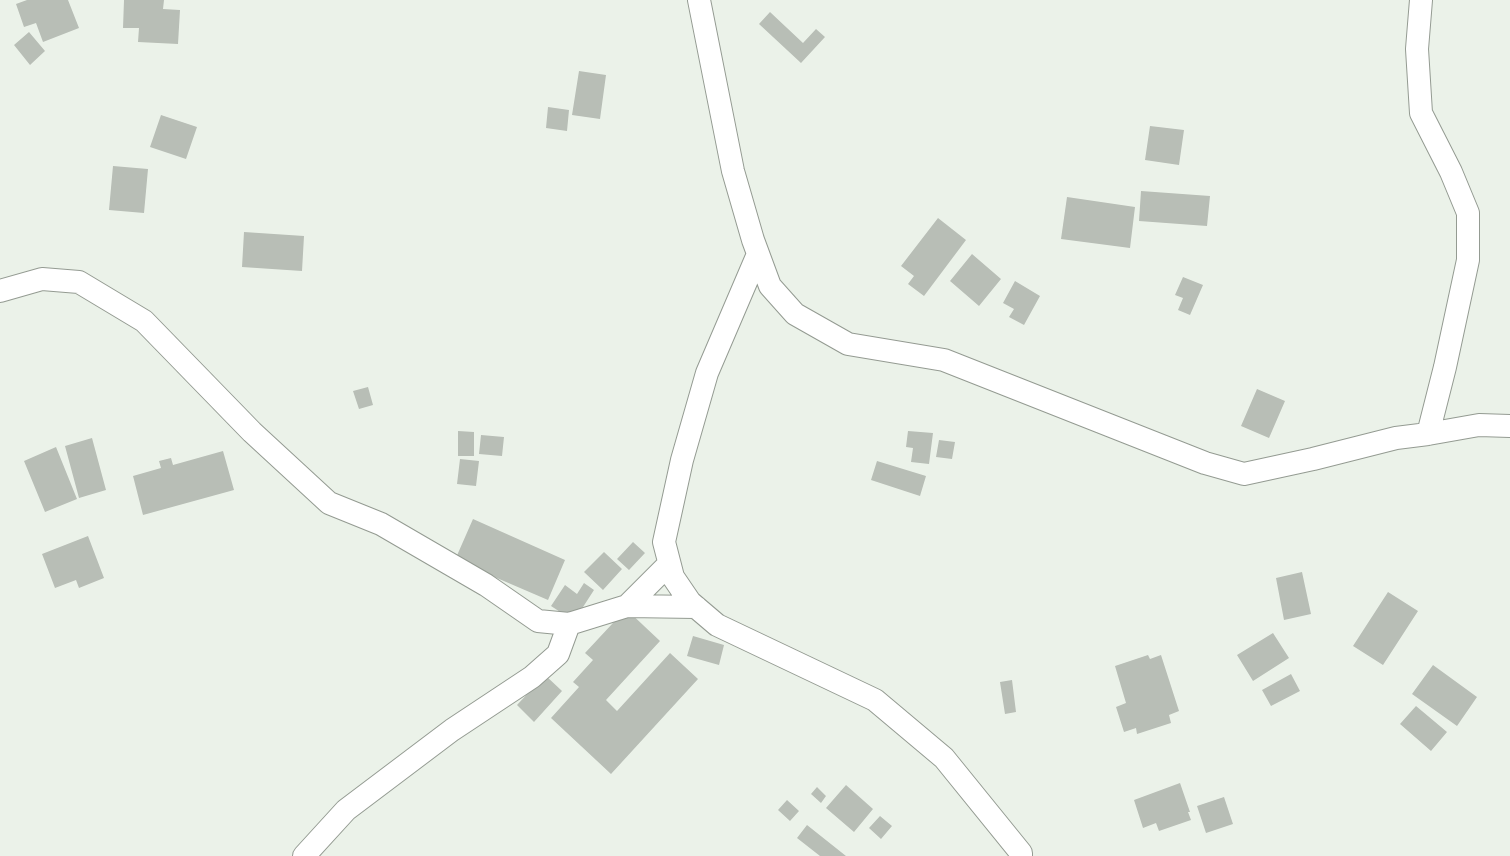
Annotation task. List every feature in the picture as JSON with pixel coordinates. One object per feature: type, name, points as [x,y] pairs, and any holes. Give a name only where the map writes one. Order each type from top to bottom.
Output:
[{"type":"street","points":[[699,0],[733,171],[758,254],[770,286],[796,314],[848,344],[944,360],[1205,463],[1244,474],[1313,459],[1396,438],[1428,434],[1479,424],[1510,426]]},
{"type":"street","points":[[1421,0],[1417,49],[1421,113],[1468,213],[1468,260],[1445,367],[1428,434]]},
{"type":"street","points":[[758,254],[707,373],[682,460],[664,542],[673,576],[690,602],[718,625],[875,700],[944,758],[1022,856]]},
{"type":"street","points":[[0,291],[42,279],[79,282],[144,320],[252,432],[329,503],[381,524],[486,585],[538,621],[569,624],[626,606],[696,607]]},
{"type":"street","points":[[626,606],[669,564]]},
{"type":"street","points":[[304,856],[346,810],[452,730],[532,676],[558,654],[569,624]]},
{"type":"building","points":[[27,0],[68,0],[79,28],[43,42],[36,23],[24,27],[16,4]]},
{"type":"building","points":[[124,0],[164,0],[163,9],[180,10],[178,44],[138,42],[139,28],[123,28]]},
{"type":"building","points":[[770,12],[803,43],[816,29],[825,37],[801,63],[759,24]]},
{"type":"building","points":[[29,32],[45,51],[30,65],[14,45]]},
{"type":"building","points":[[579,71],[606,75],[600,119],[572,115]]},
{"type":"building","points":[[548,107],[569,110],[567,131],[546,128]]},
{"type":"building","points":[[161,115],[197,127],[186,159],[150,147]]},
{"type":"building","points":[[1150,126],[1184,130],[1179,165],[1145,160]]},
{"type":"building","points":[[113,166],[148,169],[144,213],[109,210]]},
{"type":"building","points":[[1141,191],[1210,196],[1207,226],[1139,221]]},
{"type":"building","points":[[1067,197],[1135,207],[1130,248],[1061,239]]},
{"type":"building","points":[[938,218],[966,240],[924,296],[908,284],[914,276],[901,266]]},
{"type":"building","points":[[244,232],[304,236],[302,271],[242,267]]},
{"type":"building","points":[[972,254],[1001,279],[979,306],[950,281]]},
{"type":"building","points":[[1183,277],[1203,285],[1190,315],[1178,310],[1183,298],[1175,295]]},
{"type":"building","points":[[1015,281],[1040,296],[1024,325],[1009,317],[1014,309],[1003,303]]},
{"type":"building","points":[[368,387],[373,405],[359,409],[353,391]]},
{"type":"building","points":[[1257,389],[1285,401],[1269,438],[1241,426]]},
{"type":"building","points":[[458,431],[474,432],[474,456],[458,456]]},
{"type":"building","points":[[908,431],[933,433],[929,464],[911,462],[913,448],[906,447]]},
{"type":"building","points":[[481,435],[504,437],[502,456],[479,454]]},
{"type":"building","points":[[92,438],[106,490],[79,498],[65,446]]},
{"type":"building","points":[[939,440],[955,442],[952,459],[936,457]]},
{"type":"building","points":[[56,447],[77,499],[45,512],[24,461]]},
{"type":"building","points":[[223,451],[234,490],[143,515],[133,476],[161,468],[159,461],[171,458],[173,465]]},
{"type":"building","points":[[460,459],[479,461],[476,486],[457,484]]},
{"type":"building","points":[[877,461],[926,476],[920,496],[871,480]]},
{"type":"building","points":[[473,519],[565,560],[548,600],[455,560]]},
{"type":"building","points":[[88,536],[104,578],[79,588],[76,580],[55,588],[42,554]]},
{"type":"building","points":[[633,542],[645,553],[629,570],[617,559]]},
{"type":"building","points":[[604,552],[622,569],[603,590],[584,572]]},
{"type":"building","points":[[1302,572],[1311,614],[1284,620],[1276,578]]},
{"type":"building","points":[[584,583],[594,590],[574,621],[551,606],[565,585],[577,594]]},
{"type":"building","points":[[1388,592],[1418,611],[1383,665],[1353,646]]},
{"type":"building","points":[[626,609],[660,641],[606,700],[617,711],[670,653],[698,679],[611,774],[551,718],[579,687],[573,682],[593,660],[585,653]]},
{"type":"building","points":[[1273,633],[1289,658],[1253,681],[1237,655]]},
{"type":"building","points":[[693,636],[724,645],[719,665],[687,656]]},
{"type":"building","points":[[1148,655],[1150,659],[1161,655],[1179,711],[1169,715],[1171,723],[1137,734],[1136,728],[1124,732],[1116,707],[1126,703],[1115,666]]},
{"type":"building","points":[[1433,665],[1477,697],[1457,726],[1412,694]]},
{"type":"building","points":[[1291,674],[1300,691],[1271,706],[1262,690]]},
{"type":"building","points":[[545,675],[562,691],[534,722],[517,705]]},
{"type":"building","points":[[1012,680],[1016,712],[1005,714],[1000,682]]},
{"type":"building","points":[[1416,706],[1447,732],[1431,751],[1400,724]]},
{"type":"building","points":[[1180,783],[1190,812],[1188,812],[1191,820],[1159,831],[1156,823],[1143,828],[1134,800]]},
{"type":"building","points":[[846,785],[873,809],[854,832],[826,808]]},
{"type":"building","points":[[817,787],[826,796],[821,803],[811,794]]},
{"type":"building","points":[[1224,797],[1233,824],[1206,833],[1197,806]]},
{"type":"building","points":[[787,800],[799,811],[790,821],[778,810]]},
{"type":"building","points":[[880,816],[892,826],[881,839],[869,828]]},
{"type":"building","points":[[807,825],[846,856],[820,856],[797,838]]}]
